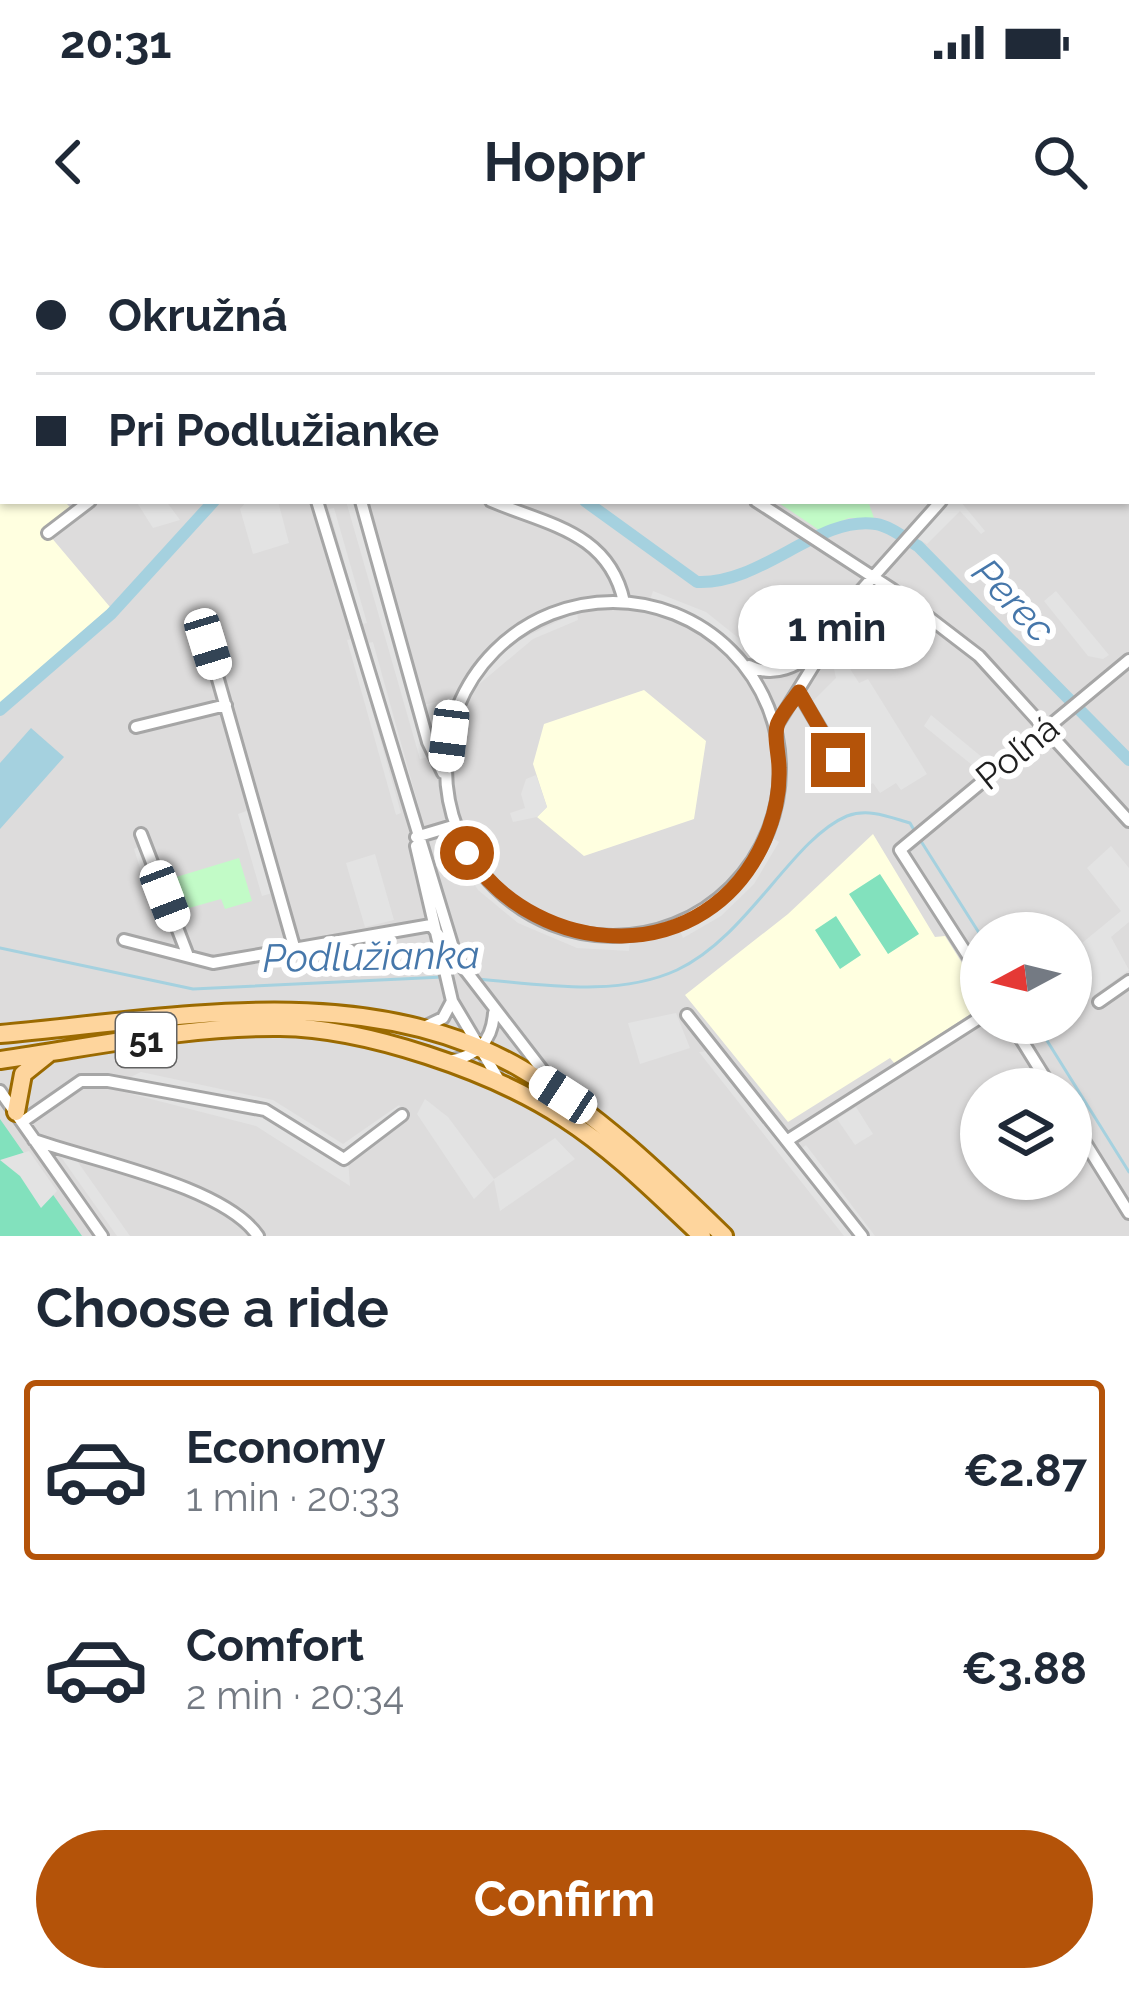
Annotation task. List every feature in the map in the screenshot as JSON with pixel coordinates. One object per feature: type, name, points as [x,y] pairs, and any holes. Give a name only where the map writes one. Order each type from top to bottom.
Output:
[{"type":"main road","name":"51","points":[[0,1034],[272,1012],[353,1016],[422,1028],[479,1049],[563,1095],[724,1236]]},
{"type":"main road","name":"51","points":[[0,1060],[231,1029],[293,1028],[345,1035],[501,1085],[577,1126],[703,1236]]},
{"type":"main road","points":[[19,1117],[22,1074],[51,1052]]},
{"type":"main road","points":[[0,1100],[19,1117]]},
{"type":"street","points":[[47,532],[86,504]]},
{"type":"street","points":[[318,504],[454,951]]},
{"type":"street","points":[[362,504],[456,825],[488,884],[529,916],[583,935],[618,938],[676,925],[718,900],[754,861],[765,839],[779,782],[776,726],[745,664]]},
{"type":"street","points":[[499,504],[582,536],[602,552],[620,581],[624,602]]},
{"type":"street","points":[[760,504],[979,656],[1129,821]]},
{"type":"street","points":[[776,726],[872,578],[938,504]]},
{"type":"street","points":[[446,781],[458,707],[491,658],[530,625],[552,615],[591,603],[624,602],[671,610],[701,624],[745,664],[760,671],[790,668],[828,646]]},
{"type":"street","points":[[208,644],[295,950]]},
{"type":"street","name":"Poľná","points":[[960,943],[900,850],[1129,660]]},
{"type":"street","points":[[799,692],[838,760]]},
{"type":"street","points":[[136,727],[226,704]]},
{"type":"street","points":[[416,837],[456,825]]},
{"type":"street","points":[[141,835],[188,956]]},
{"type":"street","points":[[416,837],[431,925],[451,995],[501,1085]]},
{"type":"street","points":[[431,925],[440,899]]},
{"type":"street","points":[[124,940],[213,963],[431,925]]},
{"type":"street","points":[[431,925],[563,1095]]},
{"type":"street","points":[[1099,1002],[1129,981]]},
{"type":"street","points":[[422,1028],[443,1018],[451,995]]},
{"type":"street","points":[[439,1062],[479,1049],[493,1029],[494,1012]]},
{"type":"street","points":[[687,1015],[862,1236]]},
{"type":"street","points":[[788,1140],[960,1030]]},
{"type":"street","points":[[19,1117],[92,1080],[266,1110],[344,1160],[398,1119]]},
{"type":"street","points":[[0,1090],[102,1236]]},
{"type":"street","points":[[34,1140],[206,1198],[248,1220],[259,1236]]},
{"type":"street","points":[[1092,1154],[1129,1213]]},
{"type":"shaded area","points":[[0,504],[1129,504],[1129,1236],[0,1236]]},
{"type":"shaded area","points":[[0,504],[67,504],[71,508],[45,530],[110,607],[0,703]]},
{"type":"shaded area","points":[[138,504],[168,504],[180,520],[153,528]]},
{"type":"shaded area","points":[[244,504],[279,504],[289,543],[253,554],[240,509]]},
{"type":"shaded area","points":[[347,504],[357,504],[429,757],[420,759]]},
{"type":"shaded area","points":[[948,504],[962,504],[985,531],[981,534],[960,511],[927,544],[918,539]]},
{"type":"shaded area","points":[[334,508],[367,623],[362,624],[329,509]]},
{"type":"shaded area","points":[[653,591],[706,612],[746,644],[739,652],[704,621],[650,600]]},
{"type":"shaded area","points":[[1056,591],[1109,655],[1103,659],[1088,656],[1044,601]]},
{"type":"shaded area","points":[[577,612],[578,620],[533,639],[472,690],[509,645]]},
{"type":"shaded area","points":[[352,639],[401,813],[396,815],[347,640]]},
{"type":"shaded area","points":[[373,642],[419,808],[414,809],[368,643]]},
{"type":"shaded area","points":[[842,656],[859,683],[868,679],[927,774],[901,790],[896,783],[880,793],[873,783],[864,788],[812,702],[836,678],[833,664]]},
{"type":"shaded area","points":[[644,690],[706,741],[694,819],[584,856],[537,817],[547,807],[533,764],[544,724]]},
{"type":"shaded area","points":[[460,695],[451,718],[429,723],[424,705]]},
{"type":"shaded area","points":[[931,715],[983,758],[977,769],[924,726]]},
{"type":"shaded area","points":[[536,775],[547,807],[537,817],[513,822],[510,813],[525,808],[521,794],[526,779]]},
{"type":"shaded area","points":[[252,809],[276,892],[262,896],[238,814]]},
{"type":"shaded area","points":[[873,834],[935,937],[945,936],[960,960],[960,1021],[895,1064],[890,1058],[788,1122],[685,995],[788,914]]},
{"type":"shaded area","points":[[771,837],[779,842],[754,884],[721,916],[683,938],[679,928],[730,896]]},
{"type":"shaded area","points":[[458,843],[488,891],[525,920],[595,942],[630,941],[629,951],[577,948],[518,923],[478,890],[451,847]]},
{"type":"shaded area","points":[[142,845],[169,915],[156,918],[134,849]]},
{"type":"shaded area","points":[[1111,846],[1129,868],[1129,922],[1111,937],[1129,970],[1092,997],[1092,935],[1121,911],[1087,868]]},
{"type":"shaded area","points":[[375,854],[394,920],[365,927],[346,863]]},
{"type":"shaded area","points":[[676,1013],[690,1048],[640,1064],[628,1023]]},
{"type":"shaded area","points":[[710,1051],[856,1236],[844,1236],[699,1052]]},
{"type":"shaded area","points":[[141,1072],[273,1100],[343,1144],[399,1105],[407,1116],[348,1159],[350,1186],[256,1126],[108,1088]]},
{"type":"shaded area","points":[[425,1099],[448,1117],[494,1179],[555,1138],[575,1159],[500,1211],[494,1180],[474,1199],[417,1114]]},
{"type":"shaded area","points":[[856,1107],[873,1134],[855,1145],[837,1119]]},
{"type":"shaded area","points":[[806,1145],[875,1236],[865,1236],[800,1150]]},
{"type":"shaded area","points":[[29,1151],[57,1191],[41,1208],[20,1176],[0,1160]]},
{"type":"shaded area","points":[[61,1157],[75,1158],[130,1236],[117,1236]]},
{"type":"green space","points":[[780,504],[869,504],[874,518],[849,518],[819,530]]},
{"type":"green space","points":[[239,858],[252,901],[225,909],[221,899],[182,910],[173,878]]},
{"type":"green space","points":[[880,874],[919,934],[888,954],[849,894]]},
{"type":"green space","points":[[836,916],[861,955],[840,969],[815,930]]},
{"type":"green space","points":[[0,1119],[82,1236],[0,1236]]},
{"type":"water","points":[[31,728],[64,757],[0,829],[0,763]]},
{"type":"waterway","name":"Perec","points":[[0,710],[111,614],[211,504]]},
{"type":"waterway","name":"Perec","points":[[589,504],[697,582],[744,573],[833,530],[854,524],[887,527],[918,546],[1129,760]]},
{"type":"waterway","name":"Podlužianka","points":[[477,979],[578,987],[654,979],[702,955],[726,935],[807,845],[847,816],[879,814],[910,823],[914,830]]},
{"type":"waterway","name":"Podlužianka","points":[[919,838],[966,912]]},
{"type":"waterway","name":"Podlužianka","points":[[0,948],[193,989],[443,977]]},
{"type":"waterway","name":"Podlužianka","points":[[1049,1044],[1129,1172]]},
{"type":"route","points":[[467,853],[488,884],[529,916],[583,935],[618,938],[652,932],[700,914],[754,861],[772,820],[778,790],[776,726],[799,692],[838,760]]}]
